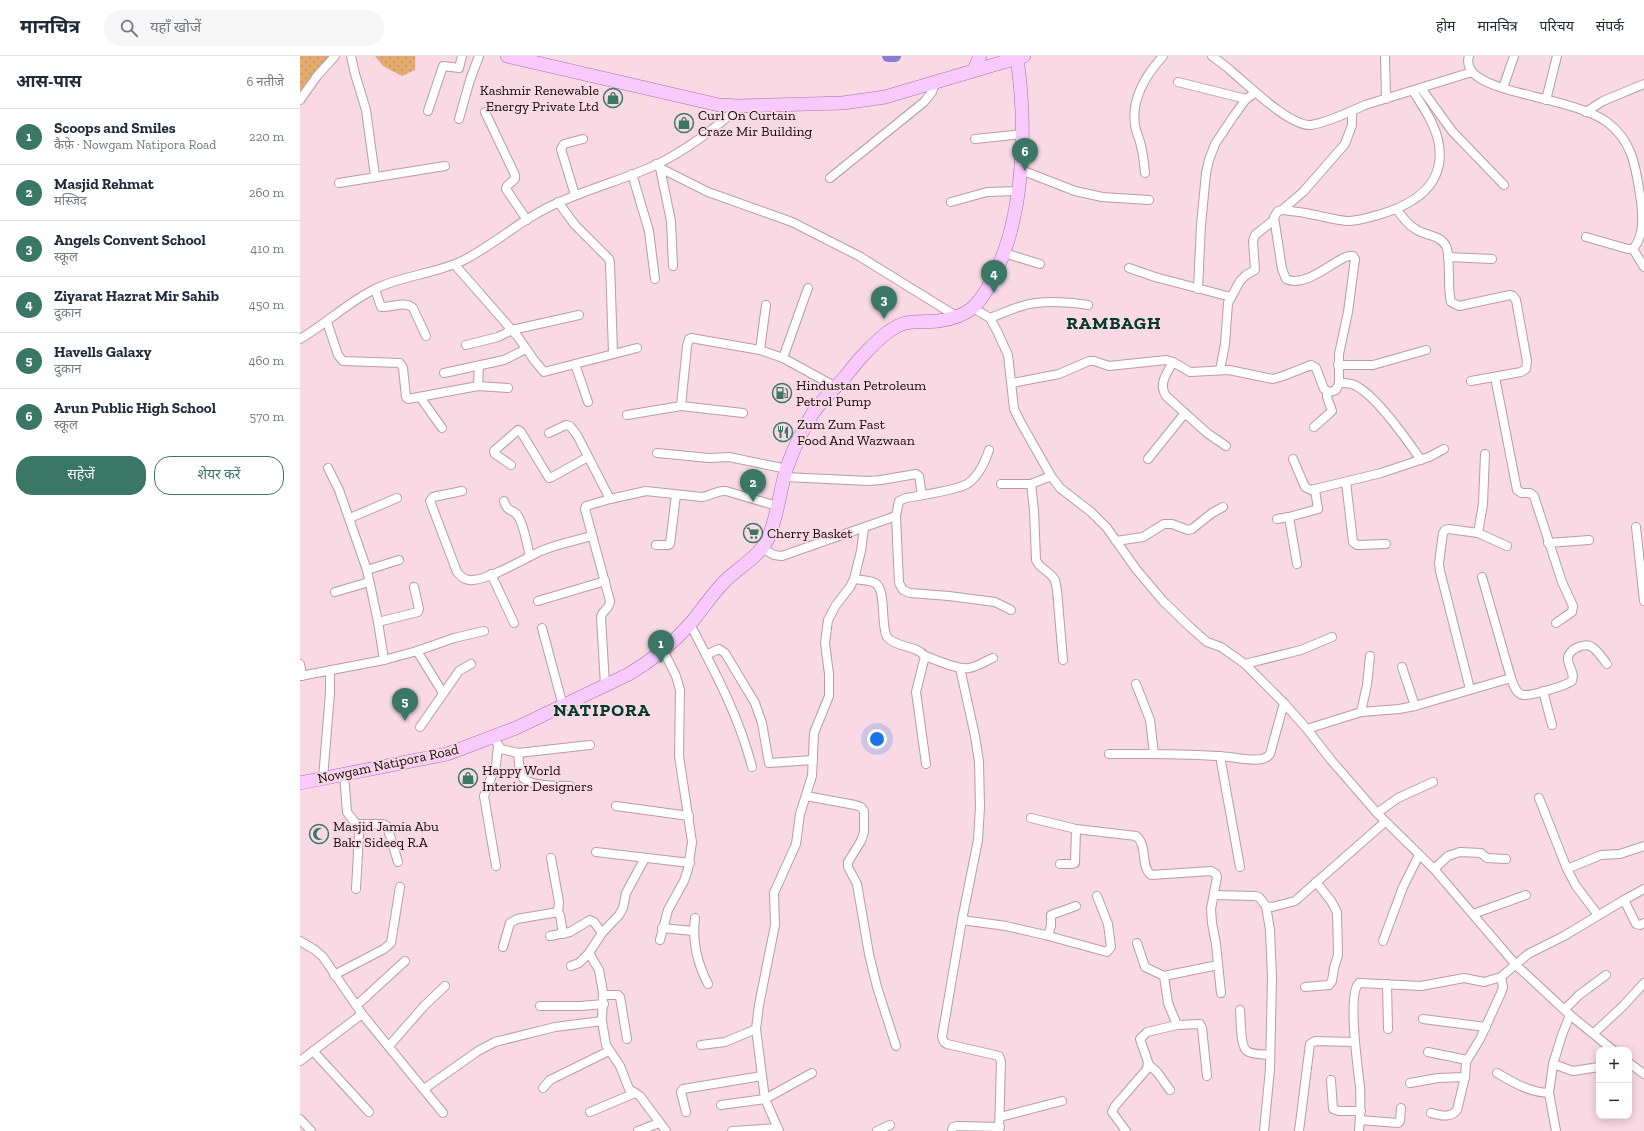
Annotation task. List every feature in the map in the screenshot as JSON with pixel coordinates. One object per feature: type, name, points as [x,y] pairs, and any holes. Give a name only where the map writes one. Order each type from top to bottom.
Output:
[{"type":"main road","points":[[507,56],[719,105],[739,106],[843,103],[885,96],[1021,57]]},
{"type":"main road","points":[[974,70],[980,56]]},
{"type":"main road","name":"Nowgam Natipora Road","points":[[300,783],[447,754],[497,741],[516,728],[634,671],[664,650],[690,624],[724,582],[762,548],[769,537],[796,442],[814,412],[868,349],[894,328],[906,323],[940,321],[956,316],[973,308],[983,297],[1004,253],[1013,219],[1018,191],[1021,170],[1022,134],[1019,75],[1021,57]]},
{"type":"street","points":[[300,100],[317,76],[335,56]]},
{"type":"street","points":[[351,56],[355,74],[365,101],[375,176]]},
{"type":"street","points":[[428,111],[443,66],[459,68],[462,56]]},
{"type":"street","points":[[460,119],[470,80],[479,56]]},
{"type":"street","points":[[1145,173],[1140,143],[1136,130],[1135,111],[1141,87],[1146,77],[1163,56]]},
{"type":"street","points":[[1212,56],[1255,93],[1290,118],[1303,124],[1310,125],[1365,105],[1472,72]]},
{"type":"street","points":[[1385,56],[1386,99]]},
{"type":"street","points":[[1469,56],[1468,64],[1472,72],[1483,80],[1503,88],[1586,112],[1607,122],[1631,151],[1642,191],[1643,228],[1640,240],[1633,249]]},
{"type":"street","points":[[1503,88],[1514,56]]},
{"type":"street","points":[[1546,100],[1557,56]]},
{"type":"street","points":[[830,178],[924,102],[932,92],[936,82]]},
{"type":"street","points":[[1178,82],[1246,99]]},
{"type":"street","points":[[1586,112],[1603,101],[1644,84]]},
{"type":"street","points":[[1421,88],[1452,131],[1504,185]]},
{"type":"street","points":[[1282,210],[1349,221],[1358,220],[1397,210],[1430,187],[1440,158],[1437,135],[1413,91]]},
{"type":"street","points":[[1198,289],[1201,225],[1206,173],[1209,160],[1219,138],[1246,99],[1255,93]]},
{"type":"street","points":[[300,339],[327,322],[347,305],[375,289],[410,276],[455,264],[474,254],[558,202],[632,174],[658,166],[717,127],[739,106]]},
{"type":"street","points":[[1327,391],[1336,390],[1339,383],[1338,365],[1341,341],[1348,312],[1355,259],[1353,256],[1348,256],[1321,272],[1300,281],[1290,281],[1286,279],[1282,269],[1274,220],[1276,213],[1282,210],[1303,192],[1345,144],[1352,125],[1352,111]]},
{"type":"street","points":[[485,112],[515,175],[515,179],[507,186],[506,189],[527,220]]},
{"type":"street","points":[[975,139],[1022,134]]},
{"type":"street","points":[[575,196],[561,149],[564,144],[583,139]]},
{"type":"street","points":[[339,183],[375,176],[445,166]]},
{"type":"street","points":[[658,166],[671,221],[673,266]]},
{"type":"street","points":[[658,166],[708,192],[792,222],[859,256],[956,316]]},
{"type":"street","points":[[1021,170],[1074,191],[1102,197],[1149,200]]},
{"type":"street","points":[[632,174],[649,231],[655,279]]},
{"type":"street","points":[[951,202],[987,192],[1018,191]]},
{"type":"street","points":[[558,202],[575,225],[609,259],[613,354]]},
{"type":"street","points":[[1397,210],[1413,228],[1441,240],[1446,246],[1448,257],[1448,291],[1451,302],[1454,305],[1459,306],[1510,295],[1516,300],[1527,365],[1526,369],[1521,372],[1471,381]]},
{"type":"street","points":[[1220,370],[1225,344],[1228,303],[1230,297],[1243,277],[1255,270],[1253,241],[1255,235],[1274,220]]},
{"type":"street","points":[[1586,237],[1633,249],[1644,267]]},
{"type":"street","points":[[1004,253],[1040,264]]},
{"type":"street","points":[[1448,257],[1492,259]]},
{"type":"street","points":[[455,264],[512,330],[544,372],[637,348]]},
{"type":"street","points":[[1130,268],[1156,277],[1230,297]]},
{"type":"street","points":[[783,358],[808,288]]},
{"type":"street","points":[[375,289],[381,307],[406,304],[411,306],[426,336]]},
{"type":"street","points":[[990,318],[1023,306],[1035,304],[1068,303],[1088,305]]},
{"type":"street","points":[[760,350],[766,305]]},
{"type":"street","points":[[973,308],[990,318],[1006,349],[1012,383],[1013,402],[1016,413],[1051,476],[1060,488],[1091,512],[1108,528],[1116,541],[1164,601],[1191,628],[1207,642],[1221,647],[1245,664],[1284,703],[1377,813],[1434,870],[1516,965],[1610,1047]]},
{"type":"street","points":[[466,345],[498,337],[512,330],[579,315]]},
{"type":"street","points":[[327,322],[338,355],[342,360],[346,362],[400,363],[403,368],[406,397],[410,400],[478,386],[508,388]]},
{"type":"street","points":[[681,406],[687,346],[690,338],[760,350],[783,358],[836,386]]},
{"type":"street","points":[[444,373],[510,358],[526,349]]},
{"type":"street","points":[[1338,365],[1373,365],[1426,350]]},
{"type":"street","points":[[1012,383],[1059,374],[1091,361],[1109,366],[1166,360],[1173,362],[1190,372],[1220,370],[1273,379],[1311,365],[1316,368],[1324,389],[1327,391],[1327,397],[1332,411],[1314,427]]},
{"type":"street","points":[[1173,362],[1163,381],[1162,391],[1207,433],[1226,446]]},
{"type":"street","points":[[575,364],[588,402]]},
{"type":"street","points":[[478,366],[478,386]]},
{"type":"street","points":[[1495,377],[1518,490],[1522,493],[1530,493],[1534,496],[1548,543],[1572,606],[1572,612],[1556,623]]},
{"type":"street","points":[[1339,383],[1351,384],[1364,392],[1385,412],[1421,460]]},
{"type":"street","points":[[420,397],[442,428]]},
{"type":"street","points":[[627,415],[681,406],[742,413]]},
{"type":"street","points":[[1148,459],[1185,413]]},
{"type":"street","points":[[548,433],[566,425],[570,426],[610,499]]},
{"type":"street","points":[[511,464],[495,454],[494,451],[518,430],[521,432],[548,478],[588,457]]},
{"type":"street","points":[[1293,459],[1307,489],[1315,490],[1381,474],[1421,460],[1444,449]]},
{"type":"street","points":[[989,450],[982,467],[966,484],[899,501],[896,516],[899,583],[903,590],[910,593],[995,602],[1011,610]]},
{"type":"street","points":[[657,453],[709,458],[729,457],[786,473],[869,481],[916,474],[919,476],[922,495]]},
{"type":"street","points":[[1478,533],[1483,504],[1485,454]]},
{"type":"street","points":[[328,468],[339,490],[350,518],[367,570],[384,660]]},
{"type":"street","points":[[1001,484],[1031,484],[1051,476]]},
{"type":"street","points":[[1346,482],[1353,542],[1357,545],[1386,544]]},
{"type":"street","points":[[1031,484],[1034,510],[1035,554],[1039,565],[1055,580],[1063,660]]},
{"type":"street","points":[[605,684],[601,617],[602,613],[610,606],[610,601],[591,536],[586,507],[610,499],[646,491],[702,497],[719,490],[777,506]]},
{"type":"street","points":[[1276,519],[1318,509],[1315,490]]},
{"type":"street","points":[[462,491],[432,498],[430,500],[455,567],[461,577],[471,580],[491,574],[552,547],[591,536]]},
{"type":"street","points":[[656,545],[670,544],[676,495]]},
{"type":"street","points":[[350,518],[397,498]]},
{"type":"street","points":[[504,500],[506,508],[518,515],[521,521],[530,556]]},
{"type":"street","points":[[1116,541],[1143,537],[1164,524],[1172,524],[1188,530],[1192,529],[1212,513],[1223,507]]},
{"type":"street","points":[[762,548],[774,555],[782,556],[896,516]]},
{"type":"street","points":[[1289,517],[1297,564]]},
{"type":"street","points":[[1636,527],[1644,601]]},
{"type":"street","points":[[732,1131],[778,1130],[765,1099],[756,1029],[759,1005],[775,925],[774,893],[796,844],[800,814],[812,776],[814,733],[828,696],[829,674],[825,643],[828,620],[836,605],[850,587],[854,579],[861,551],[864,528]]},
{"type":"street","points":[[1470,689],[1449,604],[1443,588],[1439,563],[1443,533],[1445,530],[1478,533],[1507,546]]},
{"type":"street","points":[[1548,543],[1590,540]]},
{"type":"street","points":[[367,570],[398,560]]},
{"type":"street","points":[[491,574],[514,622]]},
{"type":"street","points":[[1482,576],[1511,678],[1516,689],[1523,695],[1560,687],[1572,681],[1573,677],[1568,656],[1572,650],[1576,648],[1586,646],[1592,647],[1607,664]]},
{"type":"street","points":[[854,579],[874,582],[879,586],[881,592],[882,613],[887,637],[893,642],[922,653],[925,656],[960,668],[970,668],[992,658]]},
{"type":"street","points":[[538,601],[605,581]]},
{"type":"street","points":[[335,592],[369,582]]},
{"type":"street","points":[[378,622],[418,612],[419,609],[414,587]]},
{"type":"street","points":[[690,624],[722,685],[745,738],[752,767]]},
{"type":"street","points":[[542,628],[563,706]]},
{"type":"street","points":[[300,664],[301,676],[384,660],[417,651],[454,638],[484,631]]},
{"type":"street","points":[[1245,664],[1301,650],[1332,637]]},
{"type":"street","points":[[706,655],[721,649],[725,653],[754,703],[762,723],[770,764],[813,760]]},
{"type":"street","points":[[660,940],[668,910],[684,881],[690,863],[692,842],[679,756],[680,690],[676,676],[664,650]]},
{"type":"street","points":[[417,651],[443,693]]},
{"type":"street","points":[[925,656],[916,692],[926,764]]},
{"type":"street","points":[[1361,712],[1367,684],[1370,656]]},
{"type":"street","points":[[420,727],[459,671],[471,664]]},
{"type":"street","points":[[1402,667],[1415,706]]},
{"type":"street","points":[[952,1131],[953,1127],[957,1126],[999,1129],[1002,1062],[999,1056],[947,1044],[944,1042],[942,1037],[962,920],[978,840],[980,790],[975,736],[960,668]]},
{"type":"street","points":[[323,778],[330,693],[330,670]]},
{"type":"street","points":[[1307,729],[1361,712],[1399,709],[1415,706],[1511,678]]},
{"type":"street","points":[[1136,684],[1150,720],[1154,754]]},
{"type":"street","points":[[1543,691],[1552,724]]},
{"type":"street","points":[[1109,754],[1220,756],[1262,760],[1269,757],[1284,703]]},
{"type":"street","points":[[497,741],[507,750],[518,753],[590,746]]},
{"type":"street","points":[[496,866],[484,796],[496,765],[497,741]]},
{"type":"street","points":[[518,753],[521,775],[524,780],[543,785],[570,786]]},
{"type":"street","points":[[1220,756],[1240,867]]},
{"type":"street","points":[[344,774],[347,812],[356,824],[359,834],[356,890]]},
{"type":"street","points":[[1377,813],[1398,798],[1433,782]]},
{"type":"street","points":[[806,796],[855,805],[861,807],[864,811],[865,826],[863,836],[848,862],[848,867],[857,884],[875,980],[896,1046]]},
{"type":"street","points":[[1539,798],[1567,869],[1576,886],[1598,915]]},
{"type":"street","points":[[616,806],[689,816]]},
{"type":"street","points":[[1031,818],[1076,829],[1136,836],[1141,842],[1147,870],[1151,875],[1211,871],[1214,873],[1217,877],[1211,909],[1221,993]]},
{"type":"street","points":[[1266,906],[1276,907],[1295,901],[1385,822]]},
{"type":"street","points":[[356,824],[383,824],[387,826],[398,862]]},
{"type":"street","points":[[1060,864],[1075,863],[1076,829]]},
{"type":"street","points":[[1567,869],[1601,855],[1620,854],[1644,846]]},
{"type":"street","points":[[596,852],[690,863]]},
{"type":"street","points":[[1434,870],[1448,856],[1460,852],[1481,853],[1488,858],[1506,859]]},
{"type":"street","points":[[1383,941],[1403,887],[1419,855]]},
{"type":"street","points":[[551,858],[559,902],[558,912],[560,914],[563,934]]},
{"type":"street","points":[[571,966],[579,963],[589,954],[602,933],[622,911],[626,893],[645,858]]},
{"type":"street","points":[[1305,987],[1329,985],[1332,981],[1338,955],[1337,912],[1335,906],[1316,882]]},
{"type":"street","points":[[334,975],[384,949],[391,943],[400,887]]},
{"type":"street","points":[[1359,1131],[1361,1111],[1360,1088],[1354,1042],[1355,987],[1359,983],[1421,986],[1464,978],[1484,982],[1501,977],[1528,954],[1564,936],[1644,889]]},
{"type":"street","points":[[1214,895],[1255,896],[1259,897],[1266,906],[1270,930],[1272,977],[1270,1069],[1264,1131]]},
{"type":"street","points":[[1473,914],[1526,895]]},
{"type":"street","points":[[962,920],[1006,926],[1048,935],[1104,952],[1109,951],[1111,944],[1108,924],[1097,896]]},
{"type":"street","points":[[1624,900],[1636,924],[1640,925],[1644,923]]},
{"type":"street","points":[[1048,935],[1051,926],[1051,915],[1076,906]]},
{"type":"street","points":[[504,947],[508,927],[513,920],[558,912]]},
{"type":"street","points":[[695,918],[694,932],[697,959],[708,984]]},
{"type":"street","points":[[550,936],[575,930],[590,920],[594,922],[602,933]]},
{"type":"street","points":[[662,928],[694,932]]},
{"type":"street","points":[[300,941],[323,957],[362,1014],[443,1113]]},
{"type":"street","points":[[1137,943],[1146,967],[1164,976],[1218,965]]},
{"type":"street","points":[[589,954],[599,970],[604,1000],[602,1021],[604,1037],[609,1051],[620,1066],[629,1089],[643,1099],[666,1131]]},
{"type":"street","points":[[357,1005],[405,961]]},
{"type":"street","points":[[1556,1131],[1548,1093],[1553,1064],[1568,1012],[1579,995],[1606,975]]},
{"type":"street","points":[[1164,976],[1168,1003],[1177,1025]]},
{"type":"street","points":[[1431,1113],[1447,1116],[1454,1114],[1457,1110],[1465,1077],[1467,1060],[1486,1027],[1502,990],[1501,977]]},
{"type":"street","points":[[1594,1033],[1623,1006],[1644,983]]},
{"type":"street","points":[[1387,984],[1388,1030]]},
{"type":"street","points":[[389,1046],[424,1006],[445,986]]},
{"type":"street","points":[[540,1006],[580,1006],[618,995],[620,997],[628,1039]]},
{"type":"street","points":[[1240,1010],[1243,1043],[1245,1049],[1250,1052],[1270,1055]]},
{"type":"street","points":[[300,1061],[362,1014]]},
{"type":"street","points":[[1423,1019],[1486,1027]]},
{"type":"street","points":[[424,1089],[478,1051],[495,1042],[555,1027],[602,1021]]},
{"type":"street","points":[[1170,1090],[1157,1072],[1148,1064],[1140,1043],[1141,1036],[1147,1032],[1177,1025],[1197,1023],[1201,1026],[1207,1076]]},
{"type":"street","points":[[701,1045],[725,1042],[756,1029]]},
{"type":"street","points":[[1299,1131],[1310,1044],[1315,1041],[1354,1042]]},
{"type":"street","points":[[313,1051],[369,1112]]},
{"type":"street","points":[[542,1088],[550,1080],[609,1051]]},
{"type":"street","points":[[1428,1052],[1467,1060]]},
{"type":"street","points":[[1126,1131],[1113,1114],[1112,1110],[1146,1071],[1148,1064]]},
{"type":"street","points":[[1553,1064],[1573,1071],[1596,1067]]},
{"type":"street","points":[[1632,1065],[1644,1074]]},
{"type":"street","points":[[721,1105],[765,1099],[812,1073]]},
{"type":"street","points":[[1497,1073],[1523,1088],[1548,1093]]},
{"type":"street","points":[[686,1112],[681,1092],[683,1089],[762,1076]]},
{"type":"street","points":[[1410,1083],[1438,1078],[1465,1077]]},
{"type":"street","points":[[1331,1080],[1332,1109],[1339,1111],[1361,1111]]},
{"type":"street","points":[[590,1112],[635,1093]]},
{"type":"street","points":[[1000,1117],[1062,1101]]},
{"type":"street","points":[[1360,1120],[1398,1123],[1400,1121],[1401,1108]]},
{"type":"street","points":[[300,1119],[310,1131]]},
{"type":"street","points":[[638,1131],[659,1123]]},
{"type":"street","points":[[877,1131],[890,1125]]},
{"type":"shaded area","points":[[300,56],[332,56],[300,98]]},
{"type":"shaded area","points":[[375,56],[415,56],[415,70],[402,76],[383,66]]},
{"type":"waterway","points":[[888,56],[895,56]]},
{"type":"place","name":"Kashmir Renewable Energy Private Ltd","points":[[613,98]]},
{"type":"place","name":"Curl On Curtain Craze Mir Building","points":[[684,123]]},
{"type":"place","name":"Arun Public High School","points":[[1025,171]]},
{"type":"place","name":"Ziyarat Hazrat Mir Sahib","points":[[994,293]]},
{"type":"place","name":"Angels Convent School","points":[[884,319]]},
{"type":"place","name":"Hindustan Petroleum Petrol Pump","points":[[782,393]]},
{"type":"place","name":"Zum Zum Fast Food And Wazwaan","points":[[783,432]]},
{"type":"place","name":"Masjid Rehmat","points":[[753,502]]},
{"type":"place","name":"Cherry Basket","points":[[753,533]]},
{"type":"place","name":"Scoops and Smiles","points":[[661,663]]},
{"type":"place","name":"Havells Galaxy","points":[[405,721]]},
{"type":"place","name":"Happy World Interior Designers","points":[[468,778]]},
{"type":"place","name":"Masjid Jamia Abu Bakr Sideeq R.A","points":[[319,834]]},
{"type":"district","name":"RAMBAGH","points":[[1114,323]]},
{"type":"district","name":"NATIPORA","points":[[602,710]]}]
